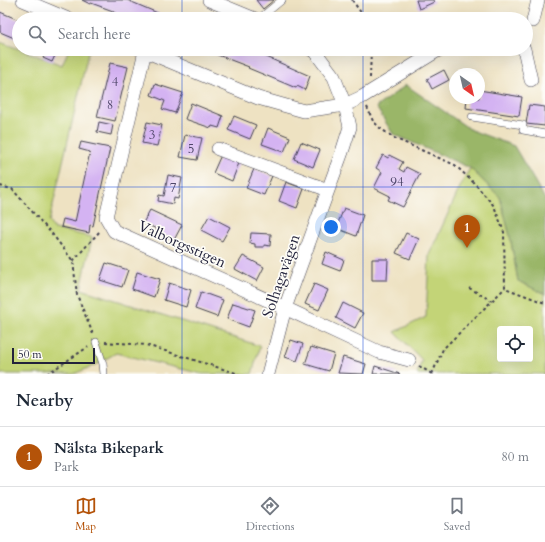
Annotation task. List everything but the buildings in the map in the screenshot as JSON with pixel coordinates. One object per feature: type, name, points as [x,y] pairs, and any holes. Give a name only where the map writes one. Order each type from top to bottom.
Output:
[{"type":"street","points":[[23,0],[51,12]]},
{"type":"street","points":[[208,0],[238,12]]},
{"type":"street","points":[[535,21],[538,0]]},
{"type":"street","points":[[109,221],[106,217],[141,56]]},
{"type":"street","points":[[156,56],[258,98],[304,111],[345,105],[362,97],[429,56]]},
{"type":"street","name":"Solhagavägen","points":[[268,374],[285,308],[350,127],[345,105],[334,77],[318,56]]},
{"type":"street","points":[[526,56],[531,80]]},
{"type":"street","points":[[218,149],[328,190]]},
{"type":"street","name":"Valborgsstigen","points":[[109,221],[114,231],[379,352],[409,360]]},
{"type":"lane","points":[[267,12],[282,0]]},
{"type":"lane","points":[[472,117],[545,134]]},
{"type":"lane","points":[[96,342],[103,364],[104,374]]},
{"type":"path","points":[[352,0],[361,12]]},
{"type":"path","points":[[371,56],[370,76],[362,97],[373,121],[394,138],[455,166],[476,185],[494,206],[504,232],[505,288],[443,349],[432,374],[409,360]]},
{"type":"path","points":[[0,186],[12,189],[53,235],[73,261],[77,295],[96,342]]},
{"type":"path","points":[[73,261],[109,221]]},
{"type":"path","points":[[469,288],[492,301]]},
{"type":"path","points":[[505,288],[545,303]]},
{"type":"path","points":[[47,374],[96,342],[146,345],[239,374]]},
{"type":"green space","points":[[0,42],[12,46],[12,56],[38,56],[62,65],[66,56],[87,56],[49,222],[54,229],[92,237],[81,289],[260,346],[252,374],[202,374],[116,353],[97,364],[74,374],[0,374]]},
{"type":"green space","points":[[406,85],[471,130],[514,146],[545,199],[545,294],[518,281],[510,236],[500,197],[470,168],[393,134],[376,107]]},
{"type":"green space","points":[[470,168],[500,197],[510,236],[518,281],[545,294],[545,374],[417,374],[422,360],[395,332],[426,317],[429,255]]},
{"type":"place","name":"Nälsta Bikepark","points":[[467,248]]}]
